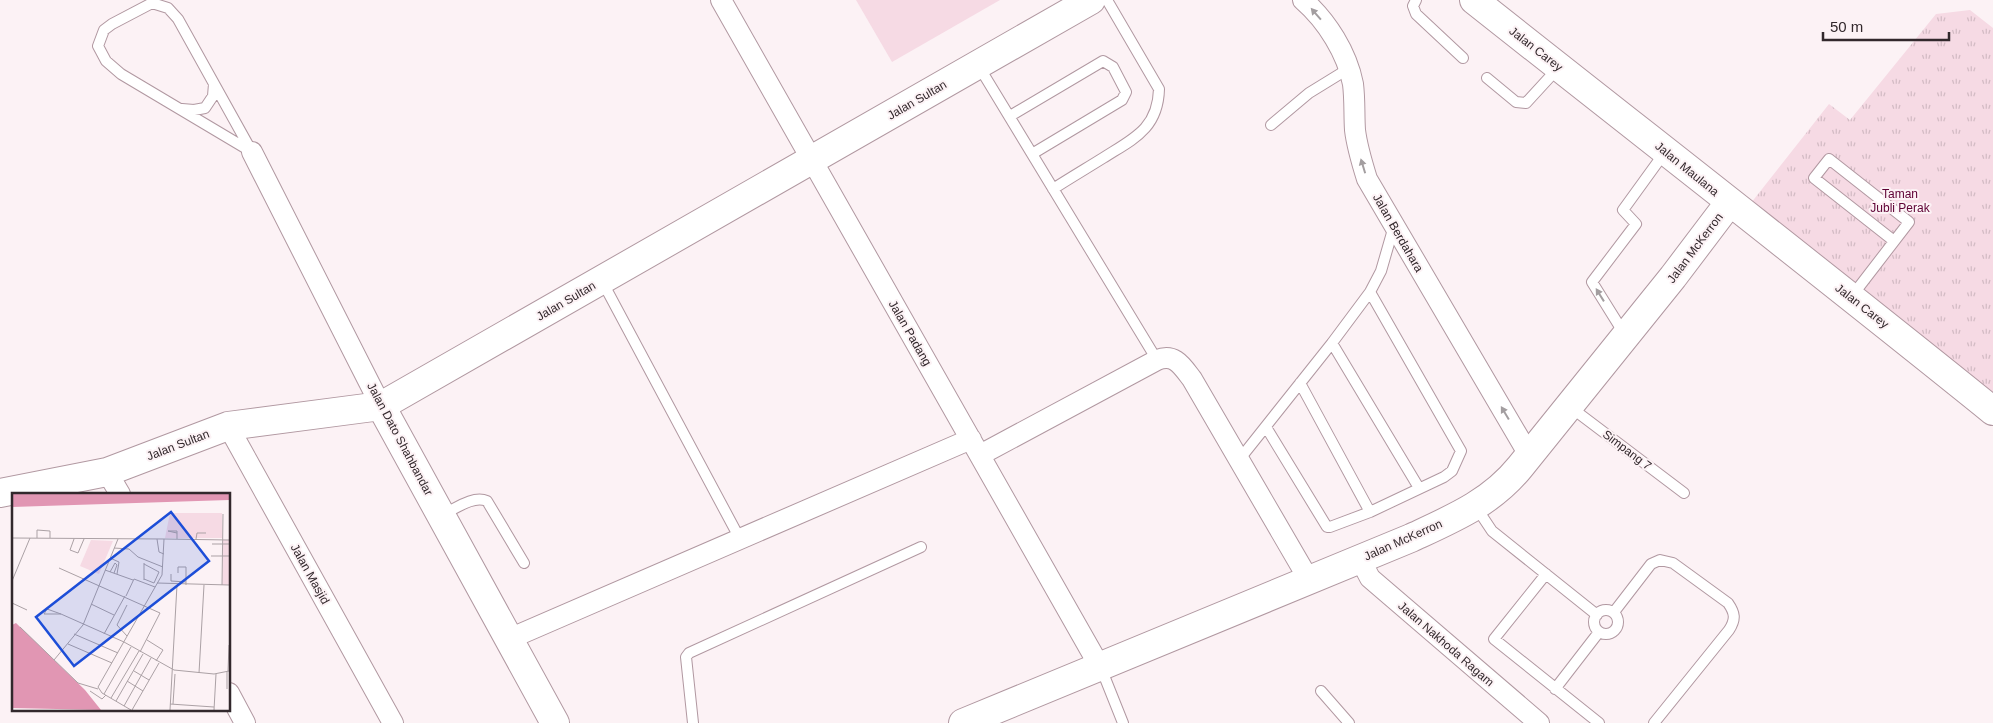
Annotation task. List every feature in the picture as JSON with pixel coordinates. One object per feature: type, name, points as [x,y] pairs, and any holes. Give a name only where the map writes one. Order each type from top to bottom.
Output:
[{"type":"street","name":"Jalan Padang","points":[[721,0],[1100,667]]},
{"type":"street","name":"Jalan Sultan","points":[[0,493],[114,483],[228,426],[381,406],[1091,0]]},
{"type":"street","name":"Jalan Berdahara","points":[[1303,0],[1338,44],[1348,69],[1353,84],[1355,132],[1360,158],[1367,179],[1530,455]]},
{"type":"street","name":"Jalan Carey","points":[[1474,0],[1655,143]]},
{"type":"street","name":"Jalan Maulana","points":[[1655,143],[1729,203]]},
{"type":"street","name":"Jalan Dato Shahbandar","points":[[252,152],[381,406],[555,723]]},
{"type":"street","name":"Jalan Carey","points":[[1729,203],[1852,297],[1993,411]]},
{"type":"street","name":"Jalan McKerron","points":[[963,723],[1435,527],[1475,506],[1503,487],[1570,406],[1729,203]]},
{"type":"street","points":[[509,639],[740,539],[975,447],[1165,357],[1174,360],[1182,366],[1192,379],[1309,580]]},
{"type":"street","name":"Jalan Masjid","points":[[228,426],[393,723]]},
{"type":"street","name":"Jalan Nakhoda Ragam","points":[[1360,559],[1370,578],[1530,720]]},
{"type":"street","points":[[230,695],[246,723]]},
{"type":"lane","points":[[1053,189],[1137,137],[1154,115],[1159,99],[1159,88],[1107,0]]},
{"type":"lane","points":[[1416,0],[1413,6],[1416,14],[1463,58]]},
{"type":"lane","points":[[152,3],[168,8],[178,19],[252,152],[121,74],[106,61],[98,46],[104,30],[145,5],[152,3]]},
{"type":"lane","points":[[1010,116],[1103,61],[1112,67],[1126,92],[1122,100],[1032,154]]},
{"type":"lane","points":[[978,64],[1157,360]]},
{"type":"lane","points":[[1487,78],[1516,102],[1526,103],[1559,67]]},
{"type":"lane","points":[[1271,125],[1309,93],[1348,69]]},
{"type":"lane","points":[[179,108],[194,110],[205,108],[213,96],[214,84]]},
{"type":"lane","points":[[1625,336],[1592,282],[1636,224],[1623,210],[1655,143]]},
{"type":"lane","points":[[1852,297],[1909,222],[1829,159],[1814,178],[1894,241]]},
{"type":"lane","points":[[1239,460],[1370,292],[1381,271],[1394,226]]},
{"type":"lane","points":[[602,280],[740,539]]},
{"type":"lane","points":[[1266,427],[1327,527],[1370,512],[1444,477],[1452,471],[1461,451],[1370,292]]},
{"type":"lane","points":[[1332,343],[1419,488]]},
{"type":"lane","points":[[1300,383],[1370,512]]},
{"type":"lane","name":"Simpang 7","points":[[1570,406],[1684,493]]},
{"type":"lane","points":[[442,516],[474,499],[487,501],[524,563]]},
{"type":"lane","points":[[1475,506],[1492,531],[1597,615]]},
{"type":"lane","points":[[693,723],[686,657],[689,653],[921,547]]},
{"type":"lane","points":[[1614,612],[1651,564],[1660,560],[1673,564],[1728,603],[1733,610],[1734,623],[1654,723]]},
{"type":"lane","points":[[1546,574],[1494,638],[1599,723]]},
{"type":"lane","points":[[1597,615],[1607,610],[1614,612]]},
{"type":"lane","points":[[1597,615],[1595,626],[1599,632],[1608,634],[1615,631],[1619,624],[1614,612]]},
{"type":"lane","points":[[1555,688],[1599,632]]},
{"type":"lane","points":[[1100,667],[1123,723]]},
{"type":"lane","points":[[1321,691],[1349,723]]},
{"type":"green space","points":[[856,0],[1000,0],[892,62]]},
{"type":"green space","name":"Taman Jubli Perak","points":[[1970,10],[1993,28],[1993,394],[1751,203],[1829,104],[1850,120],[1936,14]]}]
